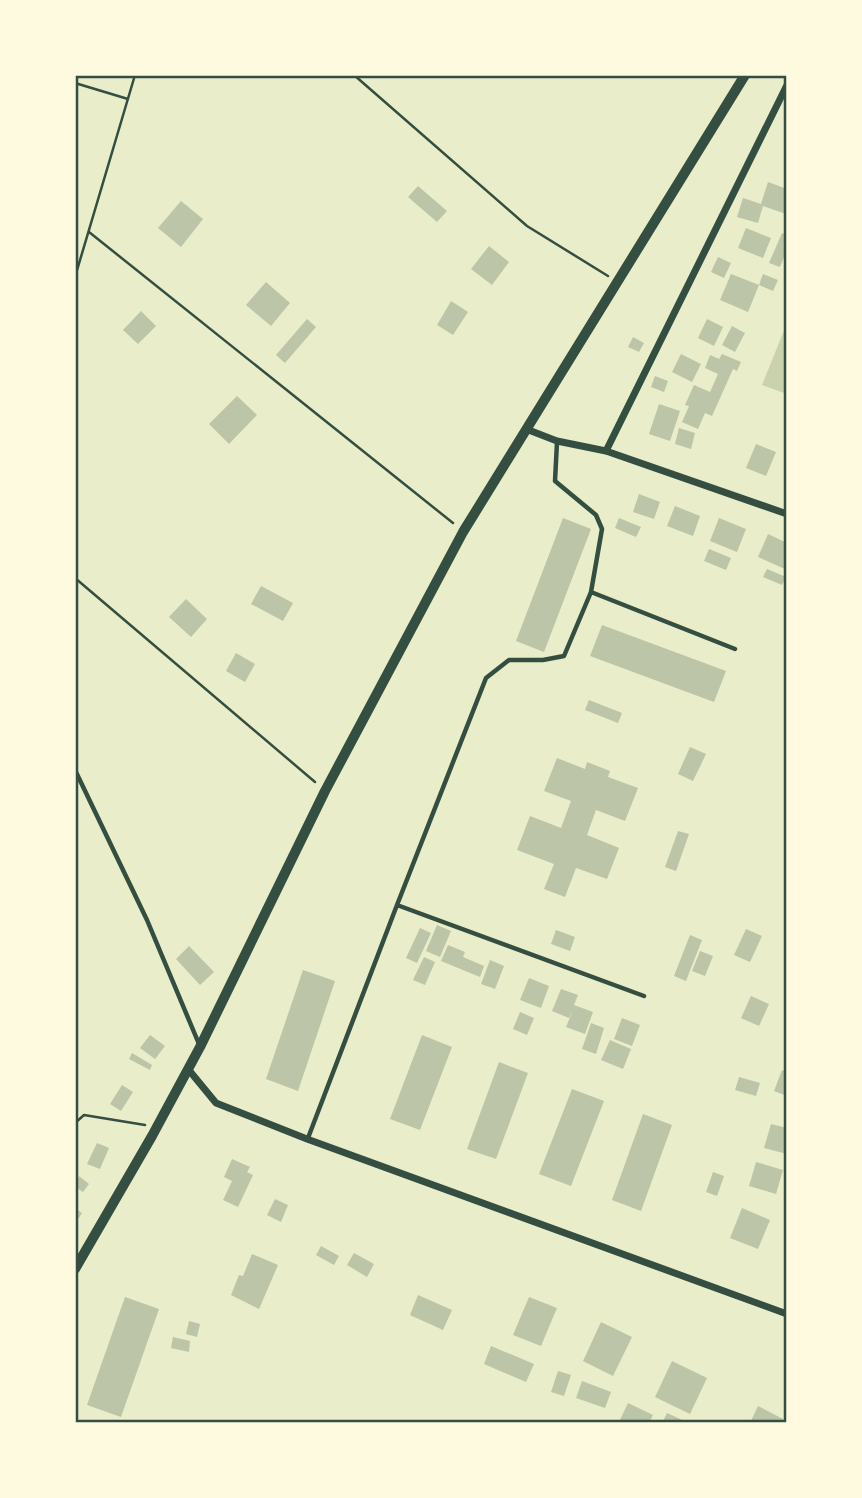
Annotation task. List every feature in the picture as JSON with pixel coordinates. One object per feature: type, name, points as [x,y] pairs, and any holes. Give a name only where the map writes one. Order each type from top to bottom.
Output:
[{"type":"street","points":[[75,1269],[200,1047],[325,790],[463,532],[745,75]]},
{"type":"street","points":[[606,451],[787,85]]},
{"type":"street","points":[[526,429],[557,441],[606,451],[787,514]]},
{"type":"street","points":[[188,1069],[216,1103],[307,1139],[786,1312]]},
{"type":"lane","points":[[307,1139],[486,678],[509,660],[543,660],[565,656],[591,592],[602,529],[596,515],[555,481],[557,441]]},
{"type":"lane","points":[[591,592],[735,649]]},
{"type":"lane","points":[[75,770],[147,920],[200,1047]]},
{"type":"lane","points":[[397,905],[644,996]]},
{"type":"path","points":[[75,277],[135,75]]},
{"type":"path","points":[[354,75],[527,226],[617,281]]},
{"type":"path","points":[[75,83],[128,99]]},
{"type":"path","points":[[89,232],[463,532]]},
{"type":"path","points":[[75,578],[325,790]]},
{"type":"path","points":[[75,1123],[84,1115],[157,1127]]},
{"type":"green space","points":[[787,323],[787,394],[762,385]]},
{"type":"building","points":[[768,182],[787,189],[786,214],[763,206],[758,223],[737,217],[743,198],[761,204]]},
{"type":"building","points":[[418,186],[447,211],[437,222],[408,197]]},
{"type":"building","points":[[181,201],[203,219],[181,247],[158,228]]},
{"type":"building","points":[[746,228],[771,238],[763,258],[738,248]]},
{"type":"building","points":[[782,233],[787,235],[787,250],[780,267],[769,263]]},
{"type":"building","points":[[489,246],[509,262],[492,285],[471,269]]},
{"type":"building","points":[[718,257],[731,263],[724,278],[711,272]]},
{"type":"building","points":[[731,274],[759,285],[748,312],[720,300]]},
{"type":"building","points":[[763,274],[778,280],[773,291],[759,285]]},
{"type":"building","points":[[266,282],[290,303],[271,326],[246,305]]},
{"type":"building","points":[[451,301],[468,312],[453,335],[437,325]]},
{"type":"building","points":[[141,311],[156,326],[138,344],[123,330]]},
{"type":"building","points":[[307,319],[316,327],[285,363],[276,355]]},
{"type":"building","points":[[707,319],[723,327],[714,346],[698,338]]},
{"type":"building","points":[[732,326],[745,333],[735,352],[722,345]]},
{"type":"building","points":[[633,337],[644,343],[639,352],[628,347]]},
{"type":"building","points":[[681,354],[701,364],[692,382],[672,372]]},
{"type":"building","points":[[722,354],[741,362],[737,371],[733,369],[712,416],[705,413],[698,429],[682,422],[689,406],[685,405],[694,385],[710,392],[718,374],[705,368],[710,355],[719,359]]},
{"type":"building","points":[[655,376],[668,381],[664,392],[651,387]]},
{"type":"building","points":[[237,396],[257,415],[229,444],[209,424]]},
{"type":"building","points":[[659,404],[680,411],[670,441],[649,434]]},
{"type":"building","points":[[679,428],[695,433],[691,449],[675,444]]},
{"type":"building","points":[[756,444],[776,452],[766,476],[746,468]]},
{"type":"building","points":[[639,494],[660,502],[654,519],[633,512]]},
{"type":"building","points":[[675,506],[700,516],[693,536],[667,526]]},
{"type":"building","points":[[563,518],[591,529],[544,652],[516,641]]},
{"type":"building","points":[[619,518],[641,527],[636,537],[615,528]]},
{"type":"building","points":[[719,518],[746,529],[737,552],[710,541]]},
{"type":"building","points":[[768,534],[787,543],[787,570],[758,557]]},
{"type":"building","points":[[709,549],[731,558],[726,570],[704,561]]},
{"type":"building","points":[[767,569],[786,577],[782,585],[763,577]]},
{"type":"building","points":[[261,586],[293,603],[283,621],[251,604]]},
{"type":"building","points":[[186,599],[207,619],[191,637],[169,617]]},
{"type":"building","points":[[602,625],[726,671],[714,702],[590,656]]},
{"type":"building","points":[[236,653],[255,664],[245,682],[226,671]]},
{"type":"building","points":[[589,700],[622,713],[618,723],[585,710]]},
{"type":"building","points":[[690,747],[706,754],[693,781],[678,774]]},
{"type":"building","points":[[557,758],[585,769],[587,762],[610,771],[608,777],[638,788],[625,821],[596,810],[587,835],[619,848],[607,879],[576,868],[565,897],[544,889],[554,864],[517,850],[530,816],[561,828],[571,801],[544,791]]},
{"type":"building","points":[[678,831],[689,834],[676,871],[665,867]]},
{"type":"building","points":[[437,925],[451,931],[440,957],[426,951]]},
{"type":"building","points":[[420,928],[431,933],[417,963],[406,958]]},
{"type":"building","points":[[746,929],[762,936],[750,962],[734,955]]},
{"type":"building","points":[[556,930],[575,937],[570,951],[551,944]]},
{"type":"building","points":[[690,935],[702,940],[686,981],[674,976]]},
{"type":"building","points":[[448,945],[465,952],[463,957],[484,966],[480,977],[441,961]]},
{"type":"building","points":[[189,946],[214,972],[200,985],[176,959]]},
{"type":"building","points":[[700,951],[713,956],[705,976],[692,971]]},
{"type":"building","points":[[424,957],[435,962],[425,985],[413,980]]},
{"type":"building","points":[[490,960],[504,966],[495,989],[481,984]]},
{"type":"building","points":[[303,970],[335,981],[298,1091],[266,1079]]},
{"type":"building","points":[[529,978],[549,986],[541,1008],[520,1000]]},
{"type":"building","points":[[561,989],[578,995],[574,1005],[593,1012],[585,1034],[566,1027],[573,1010],[569,1018],[552,1011]]},
{"type":"building","points":[[751,996],[769,1004],[759,1026],[741,1018]]},
{"type":"building","points":[[520,1012],[534,1018],[527,1035],[513,1029]]},
{"type":"building","points":[[622,1018],[640,1025],[632,1046],[614,1039]]},
{"type":"building","points":[[591,1023],[604,1028],[596,1054],[582,1049]]},
{"type":"building","points":[[150,1035],[165,1046],[155,1059],[140,1048]]},
{"type":"building","points":[[422,1035],[452,1047],[420,1130],[390,1119]]},
{"type":"building","points":[[610,1040],[631,1049],[623,1069],[601,1060]]},
{"type":"building","points":[[132,1053],[152,1065],[150,1070],[129,1059]]},
{"type":"building","points":[[499,1062],[528,1073],[496,1159],[467,1149]]},
{"type":"building","points":[[782,1070],[787,1072],[787,1096],[774,1091]]},
{"type":"building","points":[[739,1077],[760,1083],[756,1096],[735,1090]]},
{"type":"building","points":[[122,1085],[133,1092],[121,1111],[110,1104]]},
{"type":"building","points":[[572,1089],[604,1101],[571,1186],[539,1174]]},
{"type":"building","points":[[643,1114],[672,1125],[641,1211],[612,1200]]},
{"type":"building","points":[[771,1124],[787,1128],[787,1154],[764,1148]]},
{"type":"building","points":[[97,1143],[109,1148],[100,1169],[87,1164]]},
{"type":"building","points":[[232,1159],[250,1167],[247,1172],[253,1175],[238,1207],[223,1200],[232,1181],[224,1177]]},
{"type":"building","points":[[756,1162],[783,1170],[776,1194],[749,1186]]},
{"type":"building","points":[[713,1172],[724,1176],[717,1196],[706,1192]]},
{"type":"building","points":[[79,1176],[89,1184],[83,1192],[75,1187]]},
{"type":"building","points":[[275,1199],[288,1205],[281,1222],[267,1215]]},
{"type":"building","points":[[75,1208],[82,1213],[75,1224]]},
{"type":"building","points":[[742,1208],[770,1220],[758,1249],[730,1238]]},
{"type":"building","points":[[321,1246],[339,1256],[334,1265],[316,1255]]},
{"type":"building","points":[[354,1253],[374,1264],[367,1277],[347,1265]]},
{"type":"building","points":[[252,1254],[278,1265],[259,1309],[231,1295]]},
{"type":"building","points":[[418,1295],[452,1310],[443,1330],[410,1315]]},
{"type":"building","points":[[125,1297],[159,1309],[121,1417],[87,1405]]},
{"type":"building","points":[[529,1297],[557,1308],[541,1346],[513,1335]]},
{"type":"building","points":[[189,1321],[200,1324],[197,1337],[186,1334]]},
{"type":"building","points":[[601,1322],[632,1337],[613,1376],[583,1361]]},
{"type":"building","points":[[173,1337],[190,1341],[189,1352],[171,1348]]},
{"type":"building","points":[[491,1346],[534,1364],[526,1382],[484,1364]]},
{"type":"building","points":[[672,1361],[707,1378],[690,1414],[655,1397]]},
{"type":"building","points":[[558,1371],[571,1375],[564,1396],[551,1392]]},
{"type":"building","points":[[582,1381],[611,1392],[605,1408],[576,1398]]},
{"type":"building","points":[[628,1403],[653,1415],[649,1423],[619,1422]]},
{"type":"building","points":[[758,1406],[783,1419],[781,1423],[750,1423]]},
{"type":"building","points":[[667,1413],[689,1423],[662,1423]]}]
